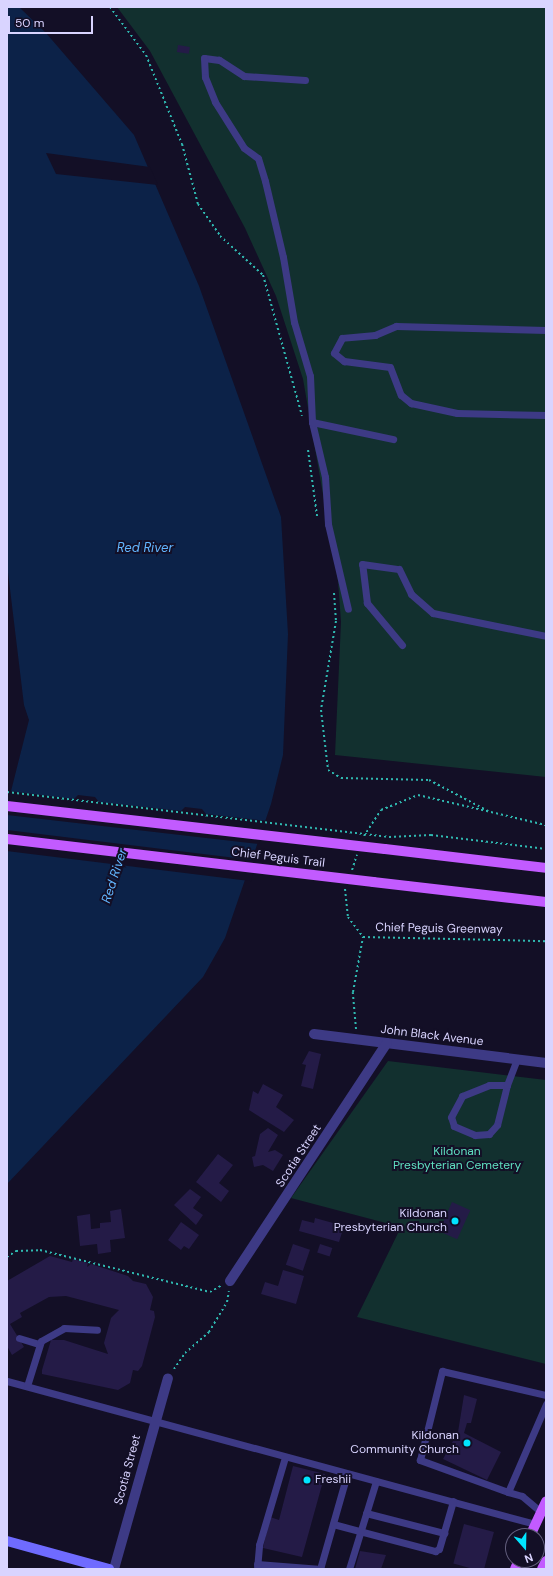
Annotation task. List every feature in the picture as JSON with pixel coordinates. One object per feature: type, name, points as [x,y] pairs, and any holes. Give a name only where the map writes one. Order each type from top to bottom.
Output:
[{"type":"main road","name":"Chief Peguis Trail","points":[[7,806],[546,868]]},
{"type":"main road","name":"Chief Peguis Trail","points":[[7,839],[546,902]]},
{"type":"main road","points":[[533,1528],[546,1502]]},
{"type":"main road","points":[[542,1569],[546,1561]]},
{"type":"street","name":"John Black Avenue","points":[[314,1034],[546,1063]]},
{"type":"street","name":"Scotia Street","points":[[230,1281],[387,1043]]},
{"type":"street","name":"Scotia Street","points":[[114,1569],[168,1378]]},
{"type":"street","points":[[7,1541],[109,1569]]},
{"type":"lane","points":[[305,80],[244,76],[220,60],[204,58],[205,77],[222,115],[244,148],[258,158],[284,257],[294,322],[307,362],[312,422],[325,477],[328,524],[348,609]]},
{"type":"lane","points":[[546,330],[396,326],[375,336],[342,338],[334,352],[344,361],[390,367],[401,395],[411,403],[457,413],[546,415]]},
{"type":"lane","points":[[312,422],[393,439]]},
{"type":"lane","points":[[402,645],[367,603],[362,564],[399,569],[411,594],[433,613],[546,636]]},
{"type":"lane","points":[[507,1084],[489,1085],[462,1096],[451,1117],[454,1126],[475,1135],[489,1134],[497,1125],[507,1084],[517,1059]]},
{"type":"lane","points":[[27,1386],[39,1344],[54,1331],[64,1328],[97,1330]]},
{"type":"lane","points":[[19,1338],[39,1344]]},
{"type":"lane","points":[[541,1512],[522,1496],[420,1460],[442,1371],[546,1395]]},
{"type":"lane","points":[[7,1381],[535,1524]]},
{"type":"lane","points":[[508,1492],[546,1404]]},
{"type":"lane","points":[[285,1457],[259,1545],[257,1566],[321,1569],[348,1474]]},
{"type":"lane","points":[[349,1569],[376,1481]]},
{"type":"lane","points":[[333,1524],[435,1551],[440,1549],[453,1501]]},
{"type":"lane","points":[[366,1513],[444,1533]]},
{"type":"path","points":[[110,7],[146,55],[182,144],[198,204],[220,236],[263,275],[295,383],[302,420]]},
{"type":"path","points":[[307,442],[318,518]]},
{"type":"path","points":[[334,588],[336,621],[322,710],[328,770],[342,778],[429,780],[488,811]]},
{"type":"path","points":[[7,792],[389,837],[431,835],[546,849]]},
{"type":"path","points":[[367,828],[381,810],[409,796],[448,800],[546,825]]},
{"type":"path","name":"Chief Peguis Greenway","points":[[345,887],[348,917],[363,937],[546,941]]},
{"type":"path","points":[[357,1040],[353,992],[363,937]]},
{"type":"path","points":[[7,1257],[16,1252],[40,1250],[210,1292],[230,1281]]},
{"type":"path","points":[[168,1378],[185,1353],[209,1332],[227,1302],[230,1281]]},
{"type":"green space","points":[[117,7],[546,7],[546,777],[335,755],[341,622],[338,581],[303,379],[276,296],[245,228],[150,51]]},
{"type":"green space","name":"Kildonan Presbyterian Cemetery","points":[[388,1061],[546,1080],[546,1364],[357,1317],[401,1227],[291,1198]]},
{"type":"water","name":"Red River","points":[[7,7],[19,7],[46,33],[134,135],[199,286],[281,517],[288,634],[283,755],[271,804],[225,938],[203,977],[7,1184],[7,807],[29,720],[24,705],[7,564]]},
{"type":"pier","points":[[46,153],[150,167],[158,185],[56,174]]},
{"type":"pier","points":[[9,791],[74,799],[78,795],[95,797],[99,802],[181,811],[185,807],[202,809],[206,814],[267,821],[259,844],[7,815]]},
{"type":"pier","points":[[7,830],[254,860],[252,881],[7,851]]},
{"type":"building","points":[[178,45],[190,47],[189,54],[177,52]]},
{"type":"building","points":[[309,1051],[321,1054],[313,1089],[301,1086],[306,1065],[302,1064]]},
{"type":"building","points":[[263,1084],[283,1095],[276,1107],[294,1120],[284,1132],[249,1110],[253,1091],[258,1094]]},
{"type":"building","points":[[268,1128],[278,1135],[268,1152],[275,1150],[283,1155],[273,1171],[263,1165],[254,1167],[252,1157],[255,1156],[260,1134]]},
{"type":"building","points":[[218,1154],[233,1165],[219,1183],[229,1191],[221,1202],[196,1182]]},
{"type":"building","points":[[190,1189],[201,1197],[193,1208],[203,1215],[196,1225],[174,1205]]},
{"type":"building","name":"Kildonan Presbyterian Church","points":[[452,1202],[470,1210],[457,1239],[439,1231]]},
{"type":"building","points":[[121,1209],[125,1238],[110,1240],[111,1252],[98,1254],[97,1244],[80,1246],[77,1216],[90,1214],[91,1229],[100,1228],[100,1223],[111,1222],[110,1211]]},
{"type":"building","points":[[315,1218],[344,1226],[339,1242],[299,1231],[302,1220],[314,1223]]},
{"type":"building","points":[[181,1222],[199,1235],[189,1249],[184,1246],[181,1250],[168,1240]]},
{"type":"building","points":[[293,1244],[310,1250],[303,1271],[286,1265]]},
{"type":"building","points":[[320,1244],[332,1248],[330,1257],[317,1253]]},
{"type":"building","points":[[50,1256],[72,1262],[73,1259],[88,1263],[87,1267],[91,1264],[128,1276],[133,1281],[146,1284],[153,1297],[150,1310],[154,1311],[155,1317],[142,1366],[138,1371],[133,1370],[130,1383],[118,1390],[42,1374],[42,1370],[51,1340],[64,1340],[108,1354],[104,1343],[111,1318],[119,1310],[66,1296],[49,1297],[20,1313],[22,1317],[10,1324],[24,1347],[12,1355],[7,1346],[7,1281]]},
{"type":"building","points":[[283,1270],[304,1276],[296,1304],[261,1294],[265,1282],[278,1286]]},
{"type":"building","name":"Kildonan Community Church","points":[[464,1395],[477,1399],[471,1423],[467,1423],[464,1433],[501,1452],[487,1480],[443,1459],[458,1432]]},
{"type":"building","points":[[293,1466],[325,1474],[302,1557],[263,1548],[270,1517],[279,1520]]},
{"type":"building","points":[[464,1524],[494,1532],[484,1569],[474,1569],[453,1564]]},
{"type":"building","points":[[360,1551],[386,1555],[381,1569],[355,1569]]},
{"type":"place","name":"Kildonan Presbyterian Church","points":[[455,1221]]},
{"type":"place","name":"Kildonan Community Church","points":[[467,1443]]},
{"type":"place","name":"Freshii","points":[[307,1480]]}]
